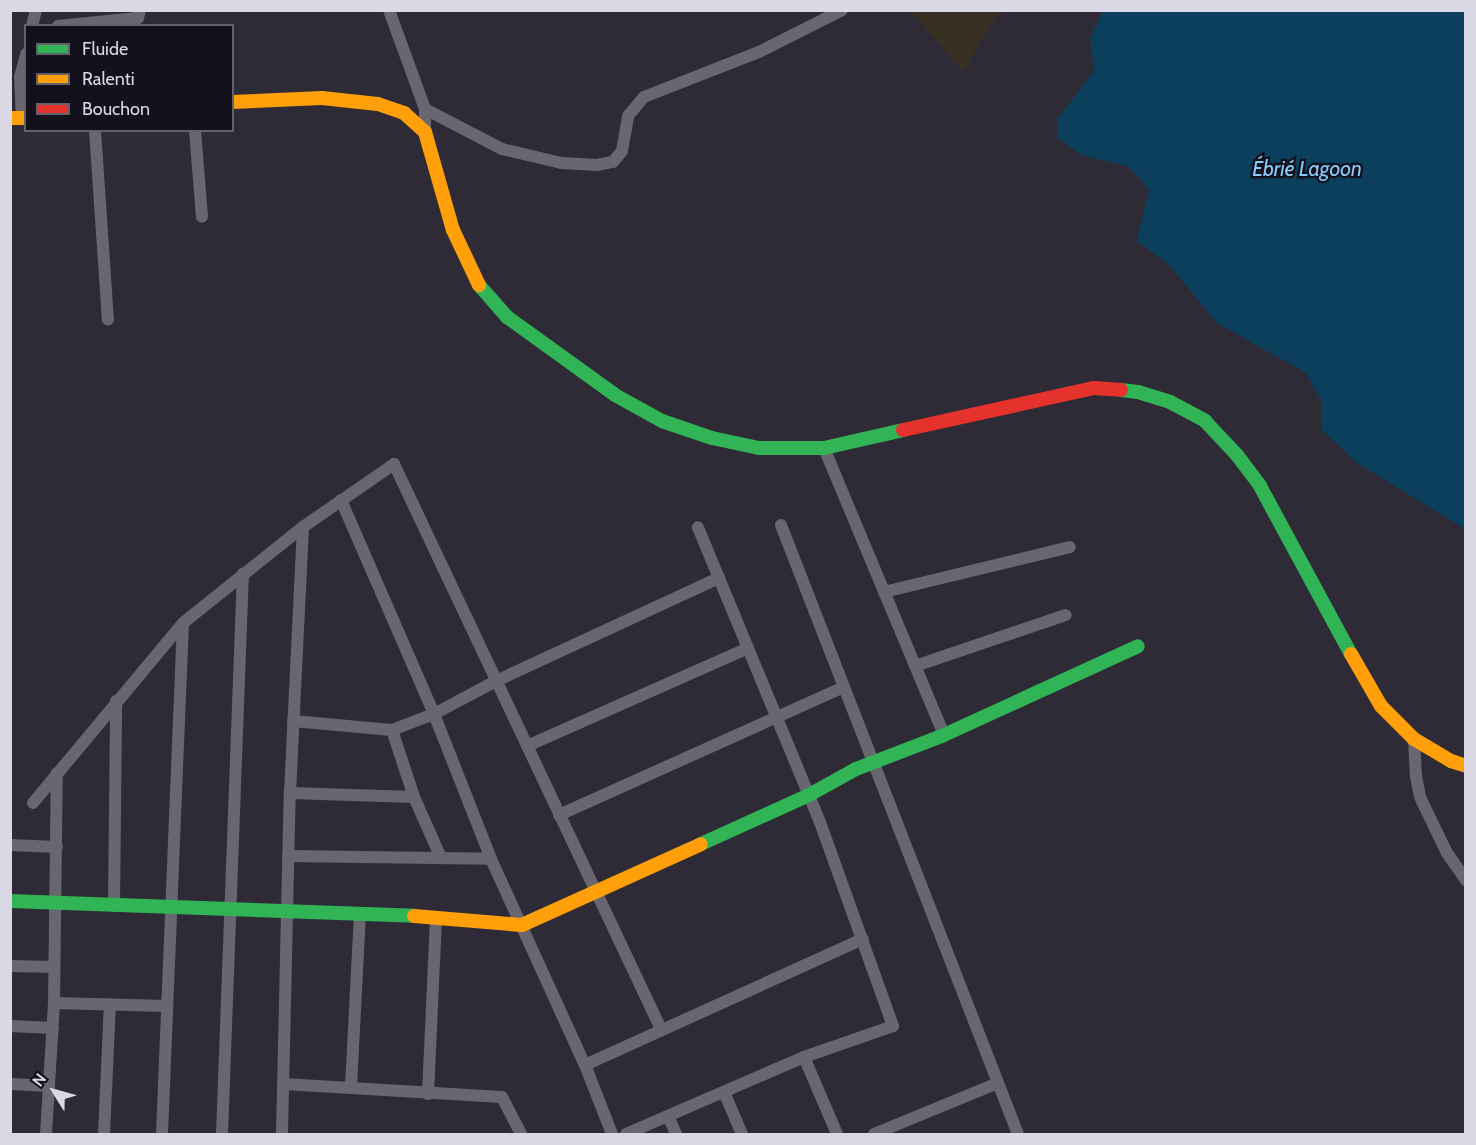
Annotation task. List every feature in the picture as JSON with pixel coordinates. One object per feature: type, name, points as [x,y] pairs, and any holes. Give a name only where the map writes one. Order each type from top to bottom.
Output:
[{"type":"street","points":[[78,24],[138,18],[140,10]]},
{"type":"street","points":[[389,10],[425,109],[425,132],[453,230],[474,280],[507,317],[615,394],[662,421],[712,438],[759,448],[824,448],[1094,388],[1137,392],[1170,402],[1205,421],[1237,455],[1260,486],[1359,671],[1381,706],[1414,739],[1451,761],[1466,766]]},
{"type":"street","points":[[425,109],[502,148],[561,163],[597,165],[613,162],[622,151],[628,116],[644,97],[759,52],[842,10]]},
{"type":"street","points":[[19,118],[20,77],[24,62]]},
{"type":"street","points":[[234,102],[322,98],[378,104],[404,113],[425,132]]},
{"type":"street","points":[[95,132],[108,320]]},
{"type":"street","points":[[195,132],[202,217]]},
{"type":"street","points":[[824,448],[944,735]]},
{"type":"street","points":[[33,803],[183,623],[303,527],[394,464],[661,1029]]},
{"type":"street","points":[[340,501],[434,714],[491,859],[585,1065],[612,1134]]},
{"type":"street","points":[[781,525],[1018,1134]]},
{"type":"street","points":[[282,1134],[292,721],[303,527]]},
{"type":"street","points":[[626,1134],[804,1057],[893,1026],[809,795],[698,527]]},
{"type":"street","points":[[884,592],[1070,547]]},
{"type":"street","points":[[222,1134],[243,573]]},
{"type":"street","points":[[292,721],[392,730],[434,714],[496,681],[719,578]]},
{"type":"street","points":[[915,666],[1066,615]]},
{"type":"street","points":[[162,1134],[183,623]]},
{"type":"street","points":[[10,901],[360,913],[522,925],[809,795],[873,761],[944,735],[1138,646]]},
{"type":"street","points":[[526,746],[748,648]]},
{"type":"street","points":[[559,815],[844,687]]},
{"type":"street","points":[[114,906],[116,701]]},
{"type":"street","points":[[392,730],[414,797],[441,858]]},
{"type":"street","points":[[1414,739],[1416,776],[1420,797],[1447,853],[1466,879]]},
{"type":"street","points":[[46,1134],[54,1003],[57,773]]},
{"type":"street","points":[[290,793],[414,797]]},
{"type":"street","points":[[10,845],[57,847]]},
{"type":"street","points":[[288,856],[491,859]]},
{"type":"street","points":[[351,1086],[360,913]]},
{"type":"street","points":[[428,1094],[436,917]]},
{"type":"street","points":[[585,1065],[863,939]]},
{"type":"street","points":[[10,966],[54,967]]},
{"type":"street","points":[[54,1003],[166,1006]]},
{"type":"street","points":[[104,1134],[110,1004]]},
{"type":"street","points":[[10,1026],[53,1028]]},
{"type":"street","points":[[804,1057],[837,1134]]},
{"type":"street","points":[[874,1134],[998,1083]]},
{"type":"street","points":[[10,1084],[49,1086]]},
{"type":"street","points":[[284,1084],[351,1086],[428,1094],[502,1096],[520,1134]]},
{"type":"street","points":[[724,1092],[742,1134]]},
{"type":"street","points":[[668,1116],[676,1134]]},
{"type":"shaded area","points":[[911,11],[1006,11],[995,18],[963,72]]},
{"type":"water","name":"Ébrié Lagoon","points":[[1103,11],[1465,11],[1465,529],[1357,463],[1322,430],[1321,400],[1306,373],[1217,323],[1168,264],[1137,241],[1149,190],[1138,176],[1126,166],[1081,155],[1058,138],[1058,118],[1094,71],[1090,38]]},
{"type":"traffic: fast","points":[[479,285],[507,317],[615,395],[662,421],[712,438],[759,448],[824,448],[903,430]]},
{"type":"traffic: fast","points":[[1121,390],[1138,392],[1170,402],[1205,421],[1237,455],[1260,486],[1351,654]]},
{"type":"traffic: fast","points":[[701,844],[809,795],[856,769],[944,735],[1138,646]]},
{"type":"traffic: fast","points":[[10,901],[414,916]]},
{"type":"traffic: slow","points":[[234,102],[322,98],[378,104],[404,113],[425,132],[453,230],[479,285]]},
{"type":"traffic: slow","points":[[10,118],[24,118]]},
{"type":"traffic: slow","points":[[1351,654],[1381,706],[1414,739],[1451,761],[1466,766]]},
{"type":"traffic: slow","points":[[414,916],[522,925],[701,844]]},
{"type":"traffic: jam","points":[[903,430],[1094,388],[1121,390]]}]
